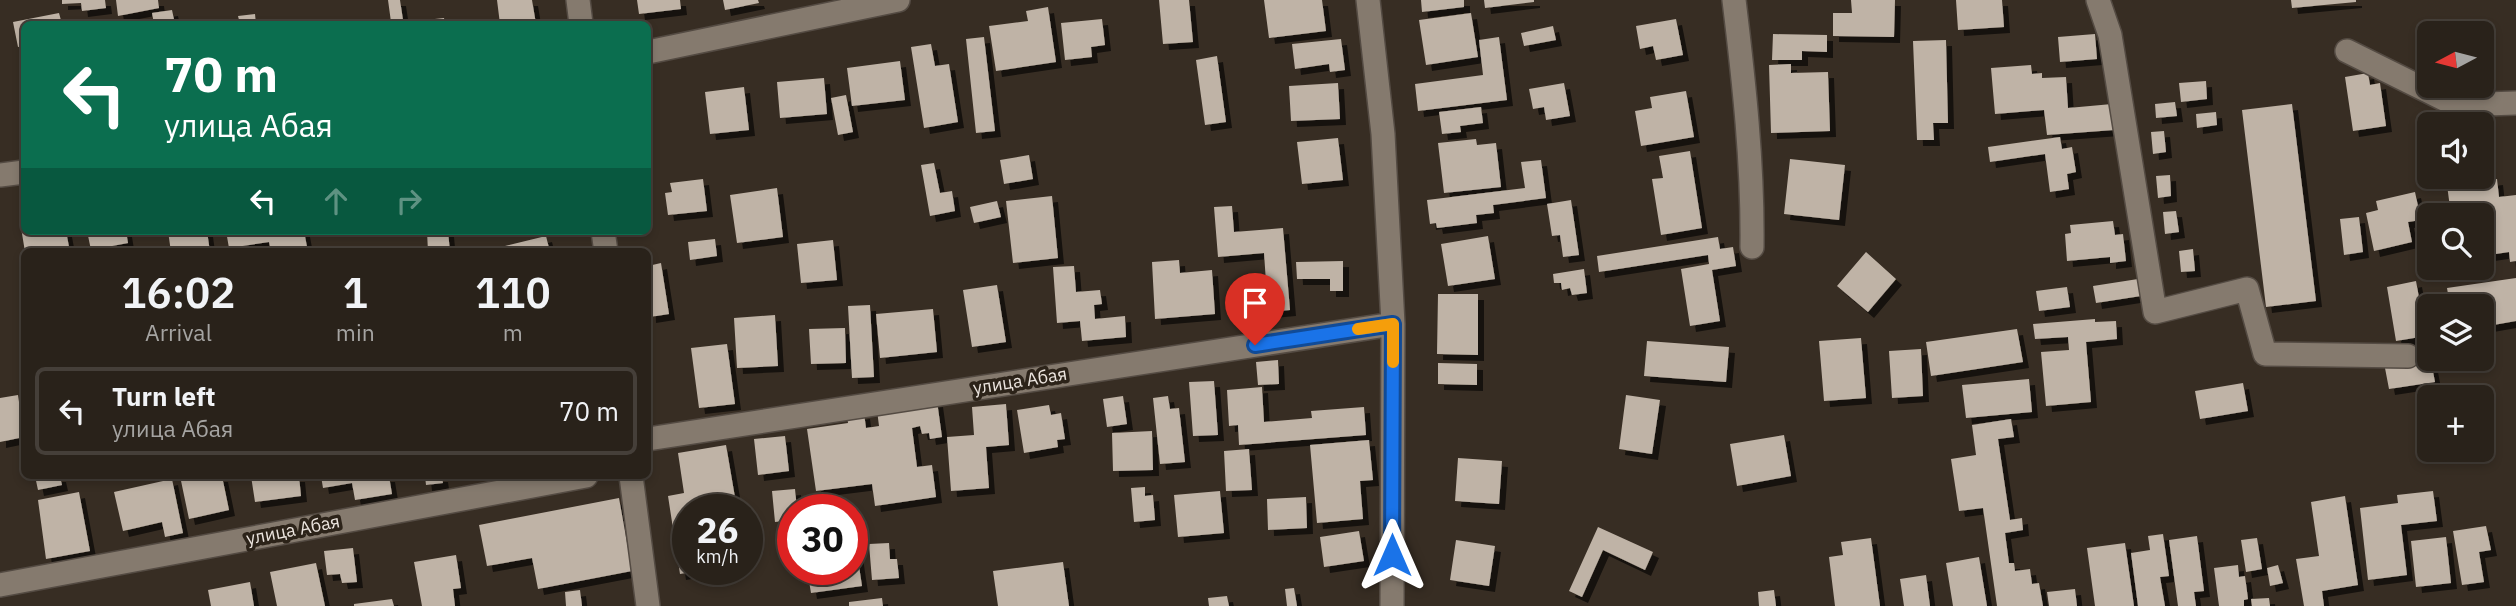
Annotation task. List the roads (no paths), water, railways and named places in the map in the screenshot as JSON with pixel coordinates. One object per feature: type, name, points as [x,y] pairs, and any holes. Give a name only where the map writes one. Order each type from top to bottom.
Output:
[{"type":"street","points":[[578,0],[581,21]]},
{"type":"street","points":[[651,51],[898,0]]},
{"type":"street","points":[[1368,0],[1383,134],[1393,324],[1392,606]]},
{"type":"street","points":[[1734,0],[1743,76],[1752,201],[1752,247]]},
{"type":"street","points":[[2098,0],[2110,34],[2155,312],[2247,289],[2265,354],[2408,356]]},
{"type":"street","points":[[2347,51],[2456,105],[2516,103]]},
{"type":"street","points":[[0,175],[21,172]]},
{"type":"street","name":"улица Абая","points":[[651,439],[1393,324]]},
{"type":"street","name":"улица Абая","points":[[0,585],[570,479]]},
{"type":"street","points":[[631,479],[648,606]]}]
